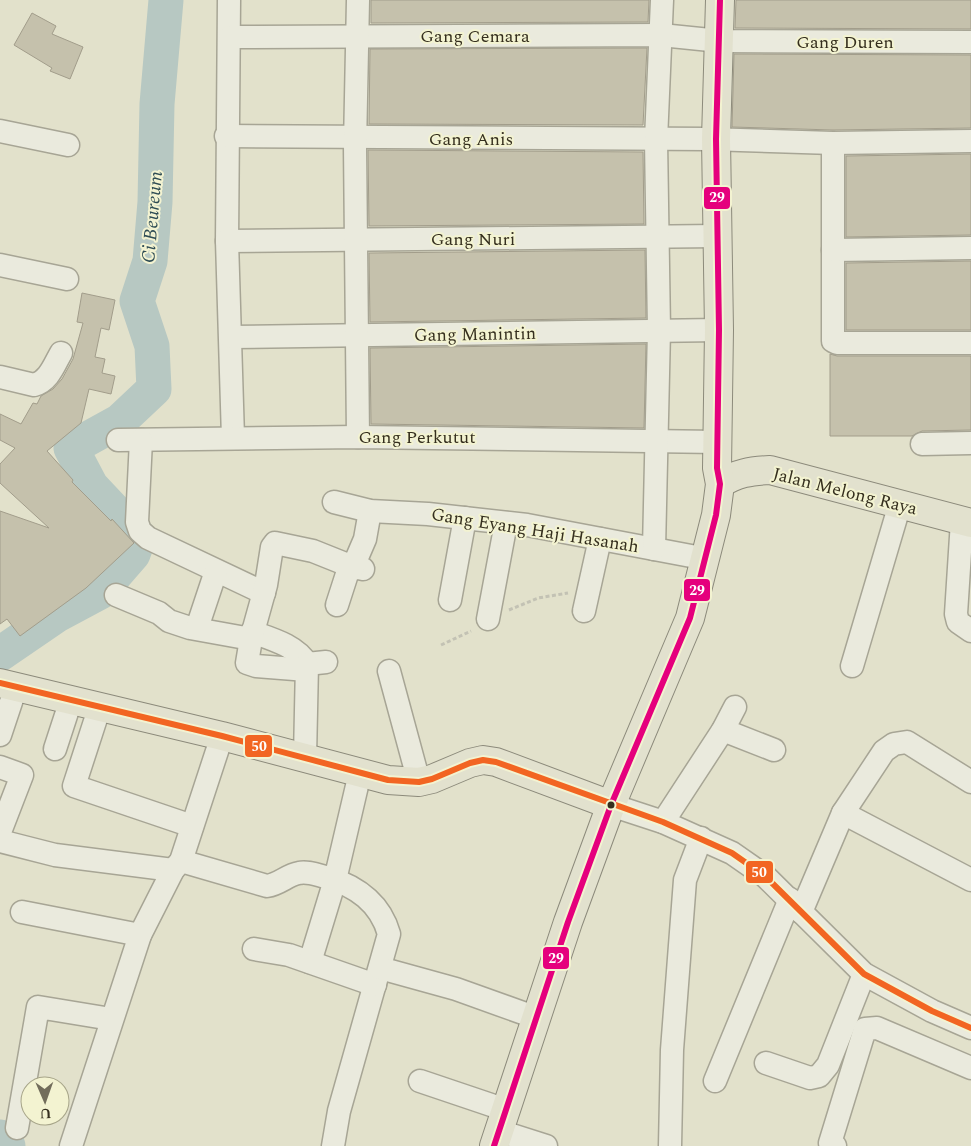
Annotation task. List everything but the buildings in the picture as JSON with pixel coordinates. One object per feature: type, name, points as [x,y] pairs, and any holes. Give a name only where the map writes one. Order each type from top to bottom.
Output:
[{"type":"main road","points":[[500,1129],[611,805],[690,618],[707,559],[716,515],[720,484],[717,468],[719,330],[716,139],[720,0]]},
{"type":"main road","name":"Jalan Melong Raya","points":[[720,484],[749,471],[770,470],[966,522]]},
{"type":"main road","points":[[8,685],[222,736],[388,780],[419,782],[432,779],[470,763],[483,760],[496,762],[611,805]]},
{"type":"street","points":[[229,0],[230,37],[226,136],[233,438]]},
{"type":"street","points":[[358,0],[356,36],[358,437]]},
{"type":"street","points":[[654,548],[659,330],[656,236],[656,140],[662,0]]},
{"type":"street","name":"Gang Cemara","points":[[230,37],[661,35],[720,41]]},
{"type":"street","name":"Gang Duren","points":[[720,41],[971,42]]},
{"type":"street","points":[[0,132],[68,145]]},
{"type":"street","name":"Gang Anis","points":[[226,136],[716,139],[833,143],[971,141]]},
{"type":"street","points":[[833,143],[832,339],[835,343],[971,343]]},
{"type":"street","name":"Gang Nuri","points":[[227,241],[718,236]]},
{"type":"street","points":[[833,250],[971,248]]},
{"type":"street","points":[[0,265],[67,279]]},
{"type":"street","name":"Gang Manintin","points":[[231,337],[719,330]]},
{"type":"street","points":[[0,377],[34,384],[40,383],[46,380],[61,353]]},
{"type":"street","name":"Gang Perkutut","points":[[118,440],[358,437],[717,442]]},
{"type":"street","points":[[141,440],[137,522],[140,531],[148,538],[264,593]]},
{"type":"street","points":[[922,444],[971,443]]},
{"type":"street","name":"Gang Eyang Haji Hasanah","points":[[334,502],[370,511],[428,514],[545,528],[707,559]]},
{"type":"street","points":[[852,666],[900,504]]},
{"type":"street","points":[[337,605],[347,574],[358,568],[370,511]]},
{"type":"street","points":[[450,600],[465,518]]},
{"type":"street","points":[[966,522],[956,614],[958,622],[971,631]]},
{"type":"street","points":[[488,619],[506,523]]},
{"type":"street","points":[[586,602],[600,539]]},
{"type":"street","points":[[314,665],[249,664],[246,661],[264,593],[273,544],[313,551],[358,568]]},
{"type":"street","points":[[197,628],[216,571]]},
{"type":"street","points":[[116,595],[159,613],[169,621],[197,628],[252,635],[274,640],[302,654],[314,665]]},
{"type":"street","points":[[305,757],[314,665]]},
{"type":"street","points":[[389,671],[419,782]]},
{"type":"street","points":[[0,735],[8,685]]},
{"type":"street","points":[[54,749],[71,700]]},
{"type":"street","points":[[100,706],[74,786],[192,826]]},
{"type":"street","points":[[663,822],[723,730],[735,707]]},
{"type":"street","points":[[723,730],[774,750]]},
{"type":"street","points":[[71,1146],[140,935],[177,865],[222,736]]},
{"type":"street","points":[[715,1081],[796,906],[843,813],[884,751],[894,744],[907,742],[971,782]]},
{"type":"street","points":[[0,767],[22,774],[0,832]]},
{"type":"street","points":[[310,962],[335,880],[360,773]]},
{"type":"street","points":[[611,805],[663,822],[732,852],[752,866],[796,906],[864,974],[932,1011],[971,1028]]},
{"type":"street","points":[[843,813],[971,880]]},
{"type":"street","points":[[670,1146],[672,1041],[685,880],[701,838]]},
{"type":"street","points":[[0,841],[55,855],[177,865],[267,886],[278,884],[299,873],[310,872],[357,888],[386,926],[389,934],[339,1111],[333,1146]]},
{"type":"street","points":[[22,912],[140,935]]},
{"type":"street","points":[[254,950],[289,955],[310,962],[378,977],[456,989],[537,1018]]},
{"type":"street","points":[[766,1063],[810,1078],[819,1076],[828,1065],[864,974]]},
{"type":"street","points":[[17,1128],[38,1007],[111,1019]]},
{"type":"street","points":[[834,1146],[830,1143],[865,1029],[877,1028],[971,1068]]},
{"type":"street","points":[[420,1081],[500,1129],[546,1146]]},
{"type":"path","points":[[441,645],[467,634],[488,619],[538,598],[573,592],[586,602]]},
{"type":"waterway","name":"Ci Beureum","points":[[0,654],[57,615],[100,592],[133,554],[139,537],[91,486],[71,448],[120,421],[154,389],[152,346],[137,301],[150,261],[155,202],[157,104],[166,0]]},
{"type":"waterway","name":"Ci Beureum","points":[[0,1137],[8,1146]]},
{"type":"transit line","name":"29","points":[[494,1146],[568,922],[611,805],[690,618],[716,515],[720,484],[717,468],[719,330],[716,139],[720,0]]},
{"type":"transit line","name":"50","points":[[0,683],[222,736],[388,780],[419,782],[432,779],[470,763],[483,760],[496,762],[663,822],[732,853],[765,876],[864,974],[932,1011],[971,1028]]}]
